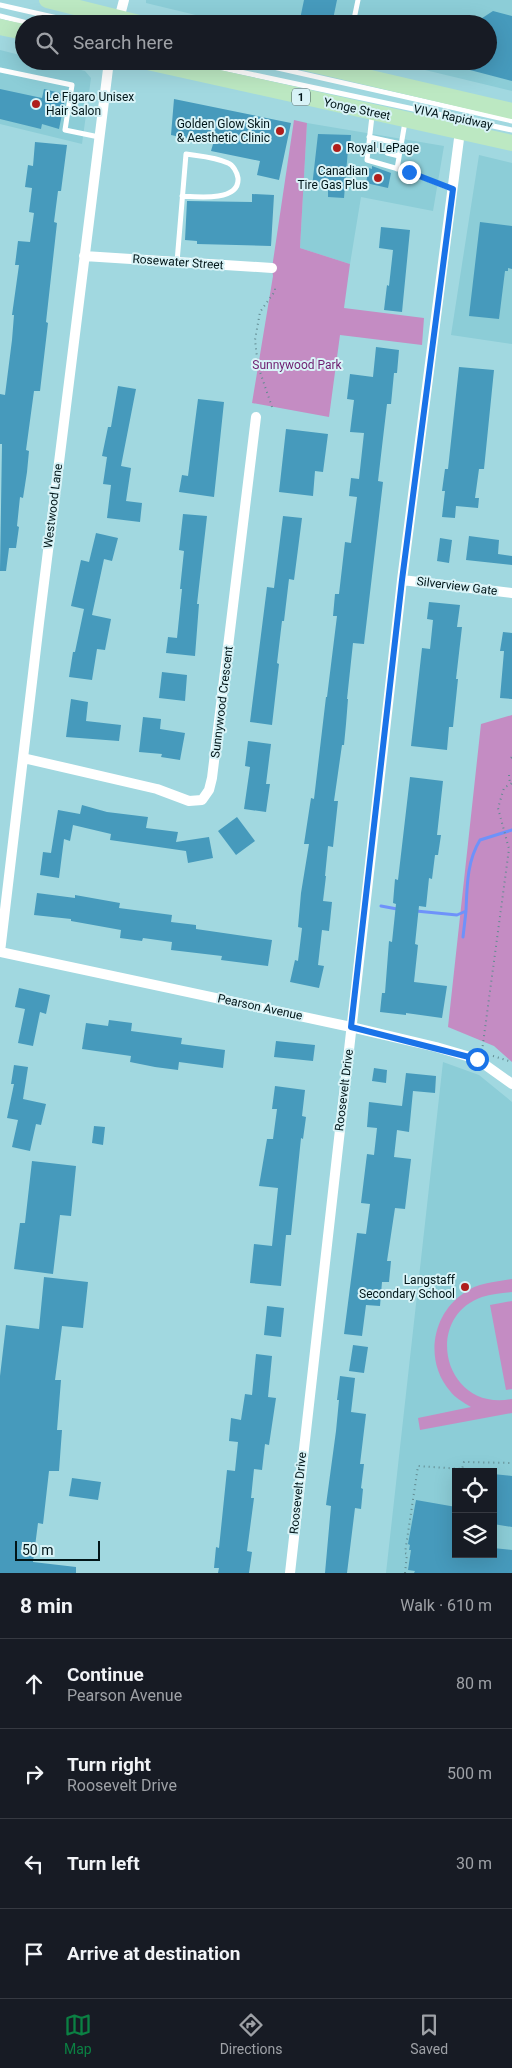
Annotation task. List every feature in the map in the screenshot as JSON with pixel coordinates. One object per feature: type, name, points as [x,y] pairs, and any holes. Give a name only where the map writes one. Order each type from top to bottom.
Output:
[{"type":"main road","points":[[48,0],[98,15]]},
{"type":"main road","points":[[0,27],[15,30]]},
{"type":"main road","name":"Yonge Street","points":[[183,70],[512,143]]},
{"type":"main road","points":[[346,70],[512,111]]},
{"type":"street","points":[[120,15],[124,0]]},
{"type":"street","name":"Westwood Lane","points":[[0,952],[108,70]]},
{"type":"street","name":"Roosevelt Drive","points":[[290,1573],[402,580],[460,131]]},
{"type":"street","name":"Rosewater Street","points":[[84,256],[272,268]]},
{"type":"street","name":"Sunnywood Crescent","points":[[23,758],[158,789],[189,801],[202,800],[209,790],[256,417]]},
{"type":"street","name":"Silverview Gate","points":[[402,580],[512,593]]},
{"type":"street","name":"Pearson Avenue","points":[[0,952],[351,1027],[477,1059],[512,1084]]},
{"type":"lane","points":[[355,15],[358,0]]},
{"type":"lane","points":[[0,5],[44,15]]},
{"type":"lane","points":[[0,16],[15,20]]},
{"type":"lane","points":[[0,70],[72,85],[65,130],[99,137]]},
{"type":"lane","name":"VIVA Rapidway","points":[[231,70],[512,130]]},
{"type":"lane","name":"VIVA Rapidway","points":[[286,70],[512,121]]},
{"type":"lane","points":[[373,113],[368,160],[453,189]]},
{"type":"lane","points":[[397,169],[406,120]]},
{"type":"lane","points":[[369,137],[401,144]]},
{"type":"lane","points":[[368,148],[376,150]]},
{"type":"lane","points":[[387,153],[399,156]]},
{"type":"lane","points":[[177,262],[182,196],[186,154],[229,163],[236,171],[238,180],[236,187],[226,194],[211,197],[182,196]]},
{"type":"path","points":[[272,407],[258,366],[254,340],[260,312],[275,291],[275,285]]},
{"type":"path","points":[[482,1051],[509,849],[498,808],[504,788],[511,784],[509,774]]},
{"type":"path","points":[[489,1055],[512,1062]]},
{"type":"path","points":[[405,1573],[407,1554],[405,1553],[418,1466],[462,1469],[464,1462],[512,1463]]},
{"type":"shaded area","points":[[146,0],[512,0],[512,91],[425,70],[497,70],[497,15],[196,15],[146,3]]},
{"type":"shaded area","points":[[0,50],[15,54],[15,70],[81,70],[85,71],[91,78],[82,144],[0,124]]},
{"type":"shaded area","points":[[307,123],[444,146],[433,211],[361,197],[350,264],[300,248]]},
{"type":"shaded area","points":[[479,155],[512,163],[512,344],[451,335]]},
{"type":"shaded area","name":"Langstaff Secondary School","points":[[443,1062],[479,1075],[512,1102],[512,1573],[386,1573]]},
{"type":"green space","name":"Sunnywood Park","points":[[294,120],[307,123],[300,248],[350,264],[344,308],[424,318],[422,345],[340,335],[329,417],[252,403],[273,276],[272,268]]},
{"type":"green space","points":[[512,715],[512,1062],[494,1046],[448,1027],[481,724]]},
{"type":"green space","points":[[512,1279],[512,1292],[482,1297],[463,1308],[452,1324],[447,1342],[449,1361],[457,1378],[470,1391],[489,1399],[512,1399],[512,1413],[420,1430],[418,1418],[471,1407],[452,1393],[442,1379],[437,1366],[435,1339],[445,1313],[453,1302],[469,1290],[487,1283]]},
{"type":"green space","points":[[512,1301],[512,1389],[506,1390],[490,1305]]},
{"type":"building","points":[[304,0],[337,0],[334,15],[301,15]]},
{"type":"building","points":[[493,11],[512,16],[512,81],[470,70],[497,70],[497,15],[487,15]]},
{"type":"building","points":[[0,89],[42,98],[44,89],[60,93],[65,99],[59,129],[42,124],[41,129],[0,119]]},
{"type":"building","points":[[174,99],[291,123],[279,180],[257,175],[260,161],[211,151],[213,144],[171,135]]},
{"type":"building","points":[[318,134],[351,135],[344,198],[328,197],[328,190],[312,187]]},
{"type":"building","points":[[35,142],[67,145],[61,191],[58,191],[54,222],[57,223],[40,391],[34,391],[26,450],[29,451],[27,472],[23,498],[20,497],[16,548],[9,548],[6,571],[0,571],[2,444],[0,444],[0,394],[5,395],[12,340],[14,315],[12,315],[19,265],[15,265],[18,241],[30,242],[34,213],[29,212],[32,188],[25,187],[28,165],[33,166]]},
{"type":"building","name":"Canadian Tire Gas Plus","points":[[372,166],[391,173],[388,188],[366,183],[369,168],[372,169]]},
{"type":"building","points":[[252,194],[274,195],[271,246],[197,244],[197,241],[185,240],[187,201],[252,202]]},
{"type":"building","points":[[480,222],[512,226],[512,269],[508,268],[508,271],[505,271],[499,319],[469,316]]},
{"type":"building","points":[[381,227],[410,230],[402,312],[384,310],[393,250],[379,248]]},
{"type":"building","points":[[376,347],[399,350],[397,373],[394,373],[391,404],[387,404],[378,481],[383,482],[364,644],[353,643],[344,745],[342,745],[334,801],[338,801],[333,847],[328,846],[325,876],[323,901],[332,902],[329,931],[322,930],[318,965],[324,966],[319,988],[290,982],[295,960],[298,961],[302,928],[298,927],[309,844],[304,844],[311,798],[314,799],[327,697],[337,616],[333,616],[335,594],[339,594],[345,542],[351,543],[357,497],[349,496],[351,478],[359,479],[364,433],[350,432],[354,400],[347,399],[350,374],[373,377]]},
{"type":"building","points":[[459,367],[494,370],[484,469],[479,469],[475,498],[479,498],[478,508],[456,506],[455,518],[442,517],[445,491],[442,491],[445,469],[448,469]]},
{"type":"building","points":[[118,386],[136,389],[121,466],[131,468],[126,501],[142,503],[140,522],[107,518],[111,485],[103,484],[107,457],[102,456],[108,427],[111,427]]},
{"type":"building","points":[[198,399],[224,402],[214,497],[179,492],[182,475],[188,476]]},
{"type":"building","points":[[286,429],[328,434],[323,472],[315,471],[313,496],[279,492]]},
{"type":"building","points":[[183,514],[207,516],[197,604],[199,604],[195,656],[166,653],[168,637],[177,638],[184,551],[179,550]]},
{"type":"building","points":[[283,516],[302,518],[294,580],[289,579],[284,621],[282,621],[272,725],[250,722],[267,587],[274,588]]},
{"type":"building","points":[[96,533],[118,538],[112,561],[104,559],[92,615],[111,619],[105,650],[97,649],[92,680],[69,677],[84,609],[71,606],[81,560],[89,562]]},
{"type":"building","points":[[469,536],[499,540],[498,554],[512,556],[512,565],[466,560]]},
{"type":"building","points":[[440,538],[452,540],[449,563],[437,561]]},
{"type":"building","points":[[429,602],[460,605],[457,627],[462,627],[456,679],[458,679],[453,727],[449,727],[447,750],[411,746],[422,648],[430,649],[433,620],[427,619]]},
{"type":"building","points":[[503,632],[512,633],[512,699],[500,698],[504,651],[500,651]]},
{"type":"building","points":[[162,672],[187,675],[185,701],[159,698]]},
{"type":"building","points":[[71,699],[88,702],[86,721],[121,725],[119,741],[66,737]]},
{"type":"building","points":[[143,717],[161,719],[160,729],[185,733],[180,760],[161,757],[162,754],[139,752]]},
{"type":"building","points":[[248,741],[271,744],[266,784],[270,784],[266,812],[244,809],[250,767],[245,766]]},
{"type":"building","points":[[410,777],[443,781],[437,835],[441,835],[438,855],[435,855],[432,879],[429,878],[426,907],[419,906],[415,944],[418,945],[414,982],[447,986],[442,1018],[406,1013],[406,1015],[380,1012],[382,993],[385,993],[389,941],[392,942],[396,904],[393,903],[395,879],[398,880]]},
{"type":"building","points":[[82,805],[107,812],[148,817],[146,828],[178,832],[176,842],[209,837],[213,858],[188,863],[186,851],[110,840],[111,834],[73,825],[70,841],[64,839],[59,878],[40,875],[43,852],[51,853],[58,810],[80,814]]},
{"type":"building","points":[[237,817],[255,841],[236,855],[218,831]]},
{"type":"building","points":[[37,893],[75,898],[75,895],[120,903],[119,908],[172,915],[171,922],[196,925],[196,929],[272,940],[268,966],[221,960],[222,956],[171,950],[172,942],[143,938],[142,941],[120,938],[121,930],[71,921],[71,919],[34,915]]},
{"type":"building","points":[[19,988],[50,995],[46,1014],[40,1012],[33,1046],[18,1043],[25,1009],[15,1007]]},
{"type":"building","points":[[109,1020],[132,1023],[131,1031],[182,1038],[181,1044],[225,1050],[223,1068],[179,1062],[178,1070],[155,1067],[130,1062],[131,1056],[82,1049],[86,1023],[108,1026]]},
{"type":"building","points":[[276,1041],[315,1045],[313,1061],[274,1057]]},
{"type":"building","points":[[14,1065],[28,1067],[23,1099],[46,1104],[41,1125],[36,1124],[30,1151],[12,1147],[18,1120],[7,1118],[14,1084],[11,1084]]},
{"type":"building","points":[[374,1068],[387,1070],[386,1083],[372,1081]]},
{"type":"building","points":[[406,1073],[436,1076],[435,1093],[413,1091],[409,1132],[397,1130],[394,1157],[411,1159],[405,1209],[395,1208],[387,1261],[391,1261],[389,1282],[382,1282],[380,1306],[366,1305],[362,1336],[344,1334],[357,1233],[366,1234],[370,1204],[361,1203],[367,1154],[374,1155],[377,1128],[367,1127],[369,1102],[402,1106]]},
{"type":"building","points":[[275,1086],[305,1090],[302,1116],[306,1117],[303,1139],[301,1138],[291,1235],[286,1235],[281,1286],[250,1283],[254,1244],[272,1246],[278,1188],[259,1186],[267,1139],[273,1139],[277,1109],[272,1109]]},
{"type":"building","points":[[94,1126],[105,1127],[103,1145],[92,1143]]},
{"type":"building","points":[[32,1161],[76,1166],[71,1216],[60,1215],[53,1274],[14,1269],[20,1223],[25,1223]]},
{"type":"building","points":[[44,1277],[88,1282],[83,1328],[62,1326],[55,1380],[61,1380],[57,1430],[62,1430],[59,1471],[49,1471],[43,1524],[38,1523],[33,1562],[76,1567],[76,1573],[0,1573],[0,1376],[6,1325],[39,1329]]},
{"type":"building","points":[[267,1306],[284,1308],[281,1337],[264,1335]]},
{"type":"building","points":[[353,1345],[368,1347],[364,1373],[349,1371]]},
{"type":"building","points":[[256,1354],[272,1356],[268,1397],[276,1398],[269,1445],[265,1444],[262,1470],[254,1469],[251,1498],[254,1498],[247,1551],[252,1552],[249,1573],[218,1573],[219,1568],[214,1568],[216,1547],[219,1548],[227,1470],[235,1471],[238,1442],[229,1441],[231,1418],[241,1420],[245,1394],[252,1395]]},
{"type":"building","points":[[340,1376],[355,1378],[351,1412],[366,1414],[360,1464],[364,1464],[361,1488],[363,1489],[361,1509],[355,1508],[347,1573],[325,1573],[331,1506],[326,1505],[336,1431]]},
{"type":"building","points":[[497,1474],[512,1476],[512,1527],[497,1525]]},
{"type":"building","points":[[72,1478],[101,1482],[98,1500],[69,1496]]},
{"type":"building","points":[[416,1500],[452,1506],[452,1558],[497,1558],[497,1548],[512,1550],[512,1573],[414,1573],[415,1571],[408,1570],[411,1550],[409,1550],[410,1545],[408,1544]]},
{"type":"waterway","points":[[416,911],[457,915],[466,911],[470,865],[480,840],[512,830]]},
{"type":"waterway","points":[[381,906],[397,909]]},
{"type":"waterway","points":[[463,937],[466,911]]},
{"type":"place","name":"Le Figaro Unisex Hair Salon","points":[[36,104]]},
{"type":"place","name":"Golden Glow Skin & Aesthetic Clinic","points":[[280,131]]},
{"type":"place","name":"Royal LePage","points":[[337,148]]},
{"type":"place","name":"Canadian Tire Gas Plus","points":[[378,178]]},
{"type":"place","name":"Langstaff Secondary School","points":[[465,1287]]},
{"type":"route","points":[[409,172],[453,189],[402,580],[351,1027],[436,1047],[477,1059]]}]
